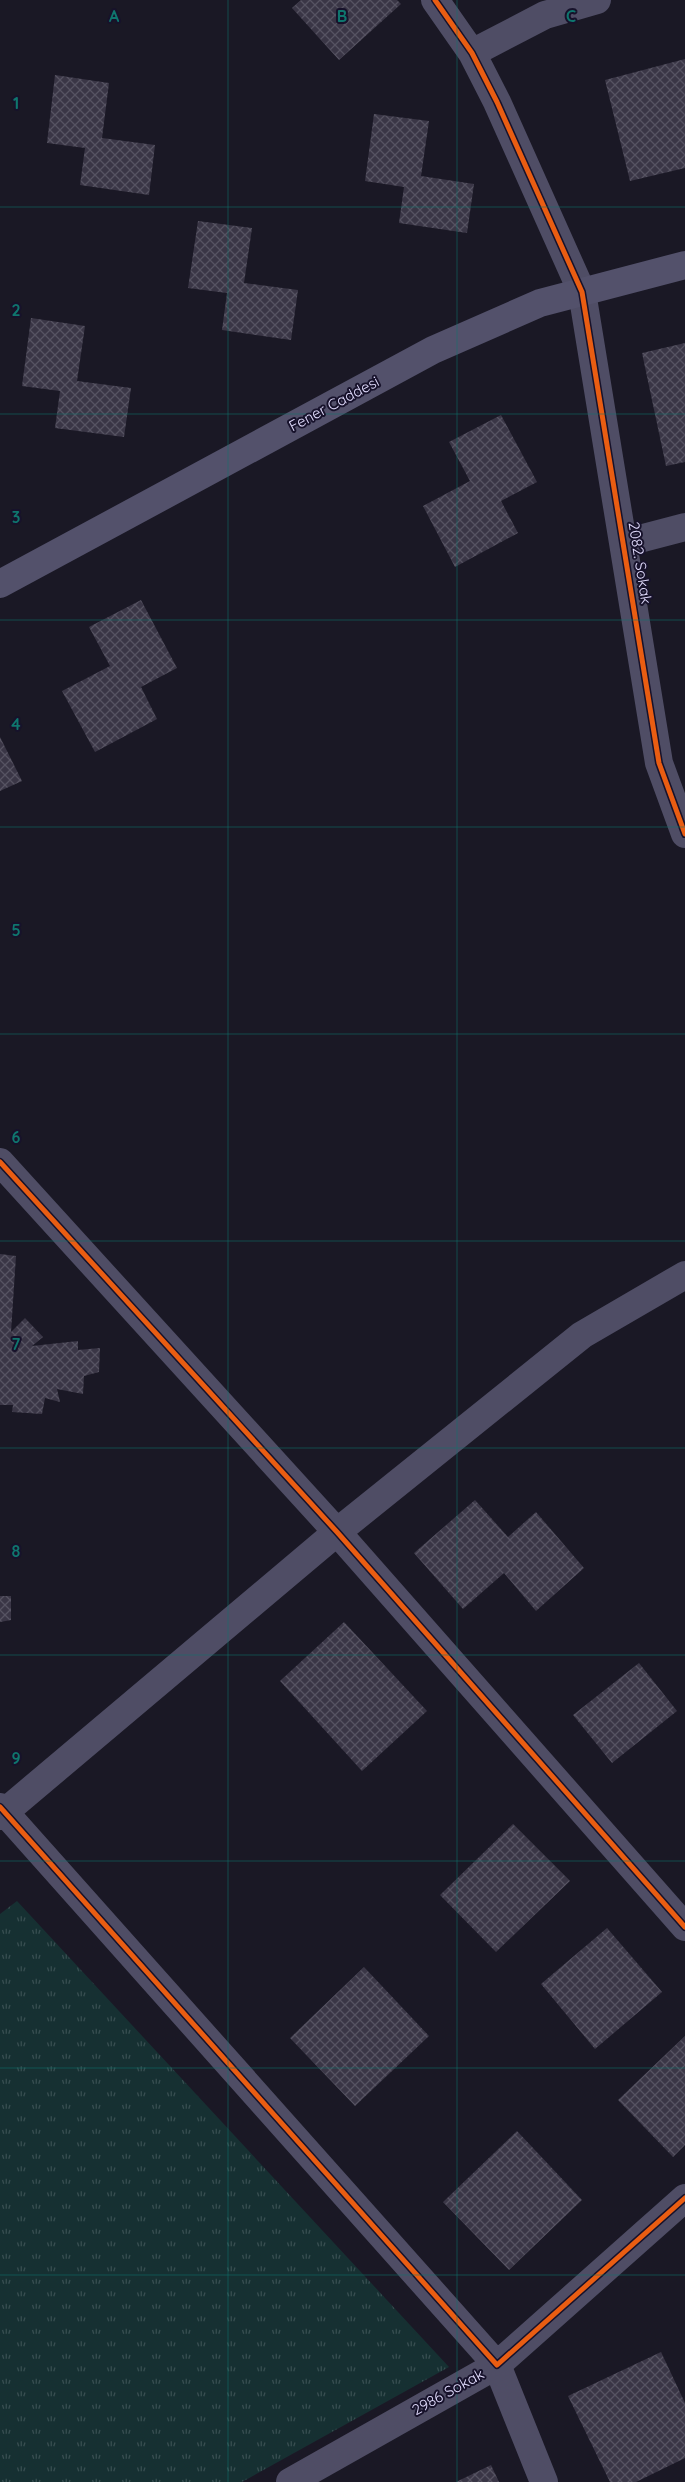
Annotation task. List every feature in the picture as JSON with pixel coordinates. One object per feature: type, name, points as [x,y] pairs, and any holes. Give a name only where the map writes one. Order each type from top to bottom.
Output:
[{"type":"street","name":"2082. Sokak","points":[[434,0],[472,53],[497,102],[582,292],[659,763],[685,834]]},
{"type":"street","points":[[472,53],[545,15],[596,0]]},
{"type":"street","name":"Fener Caddesi","points":[[0,584],[433,350],[540,303],[685,265]]},
{"type":"street","points":[[624,543],[685,527]]},
{"type":"street","points":[[0,1162],[337,1532],[685,1927]]},
{"type":"street","points":[[685,1276],[582,1335],[337,1532],[1,1812],[497,2365],[685,2198]]},
{"type":"street","name":"2986 Sokak","points":[[290,2482],[497,2365],[544,2482]]},
{"type":"green space","points":[[17,1901],[449,2367],[242,2482],[0,2482],[0,1914]]},
{"type":"building","points":[[301,0],[397,0],[401,4],[339,60],[292,8]]},
{"type":"building","points":[[685,59],[685,168],[630,181],[605,80]]},
{"type":"building","points":[[55,75],[109,83],[102,138],[155,145],[149,195],[80,185],[85,148],[47,143]]},
{"type":"building","points":[[374,114],[429,121],[421,176],[474,184],[467,233],[399,223],[404,187],[365,181]]},
{"type":"building","points":[[198,221],[252,228],[244,283],[298,290],[291,340],[222,330],[227,293],[188,288]]},
{"type":"building","points":[[31,318],[85,326],[77,381],[131,388],[124,437],[55,428],[60,391],[22,386]]},
{"type":"building","points":[[685,343],[685,462],[666,466],[642,353]]},
{"type":"building","points":[[501,415],[537,482],[501,501],[518,533],[455,567],[423,506],[470,481],[449,442]]},
{"type":"building","points":[[141,600],[177,668],[141,687],[157,719],[95,752],[62,691],[110,666],[89,627]]},
{"type":"building","points":[[0,737],[22,781],[0,791]]},
{"type":"building","points":[[0,1254],[16,1256],[11,1332],[25,1318],[43,1337],[32,1346],[78,1341],[78,1350],[100,1348],[99,1372],[84,1376],[83,1394],[57,1389],[60,1402],[45,1398],[42,1414],[12,1412],[13,1405],[0,1405]]},
{"type":"building","points":[[475,1500],[508,1537],[536,1512],[584,1568],[536,1611],[504,1573],[463,1609],[414,1553]]},
{"type":"building","points":[[0,1596],[11,1596],[11,1620],[0,1622]]},
{"type":"building","points":[[344,1622],[427,1711],[362,1771],[280,1681]]},
{"type":"building","points":[[639,1663],[677,1711],[612,1763],[573,1715]]},
{"type":"building","points":[[513,1824],[570,1881],[496,1952],[440,1895]]},
{"type":"building","points":[[607,1928],[662,1992],[595,2049],[541,1984]]},
{"type":"building","points":[[364,1967],[429,2036],[355,2106],[290,2038]]},
{"type":"building","points":[[685,2036],[685,2145],[673,2157],[618,2100]]},
{"type":"building","points":[[517,2131],[582,2200],[509,2270],[443,2202]]},
{"type":"building","points":[[661,2352],[685,2403],[685,2458],[636,2482],[610,2482],[568,2396]]},
{"type":"building","points":[[491,2465],[499,2482],[456,2482]]},
{"type":"cycle path","points":[[435,0],[472,53],[497,102],[582,292],[659,763],[685,834]]},
{"type":"cycle path","points":[[0,1162],[337,1532],[685,1927]]},
{"type":"cycle path","points":[[0,1807],[497,2365],[685,2198]]}]
